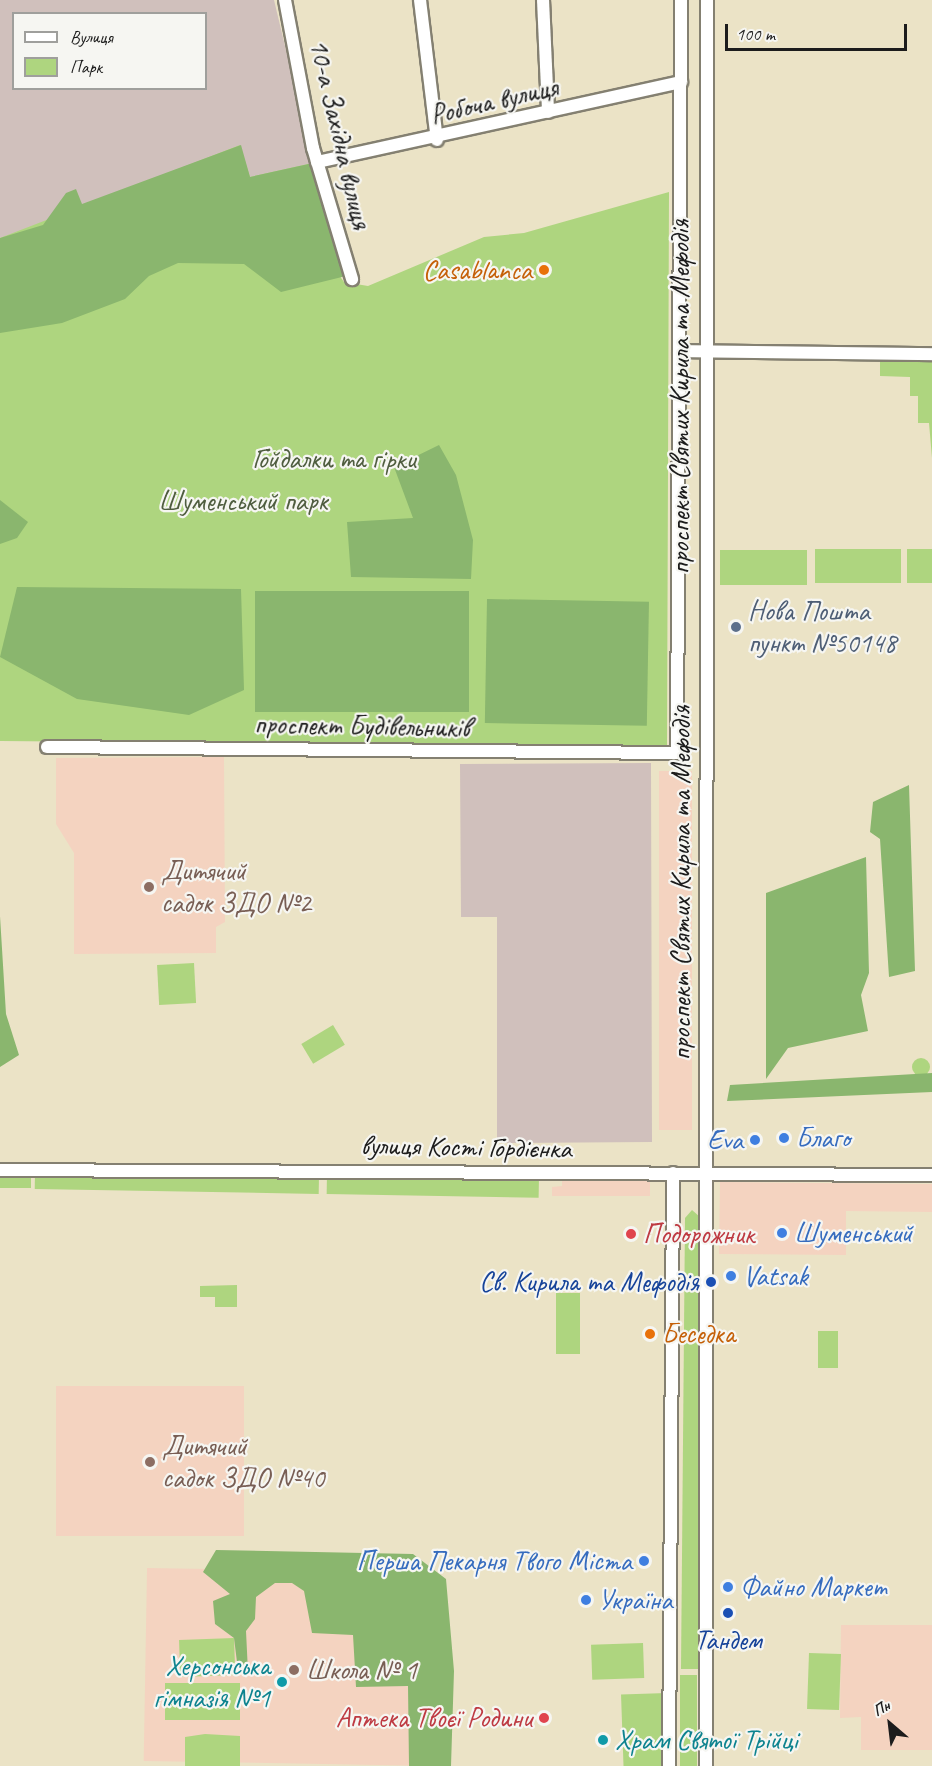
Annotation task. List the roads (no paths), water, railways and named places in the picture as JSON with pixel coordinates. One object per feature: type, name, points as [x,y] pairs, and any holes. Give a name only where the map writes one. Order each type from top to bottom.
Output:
[{"type":"street","name":"10-а Західна вулиця","points":[[285,0],[317,162],[352,279]]},
{"type":"street","points":[[420,0],[437,140]]},
{"type":"street","points":[[543,0],[548,112]]},
{"type":"street","points":[[681,0],[679,351],[932,354]]},
{"type":"street","name":"проспект Святих Кирила та Мефодія","points":[[706,1766],[708,1174],[704,351],[707,0]]},
{"type":"street","name":"Робоча вулиця","points":[[317,162],[437,140],[681,82]]},
{"type":"street","name":"проспект Будівельників","points":[[47,747],[677,753],[679,351]]},
{"type":"street","name":"вулиця Кості Гордієнка","points":[[0,1170],[932,1175]]},
{"type":"street","points":[[669,1766],[673,1173]]},
{"type":"place","name":"Casablanca","points":[[544,270]]},
{"type":"place","name":"Нова Пошта пункт №50148","points":[[736,627]]},
{"type":"place","name":"Дитячий садок ЗДО №2","points":[[149,887]]},
{"type":"place","name":"Благо","points":[[784,1138]]},
{"type":"place","name":"Eva","points":[[755,1140]]},
{"type":"place","name":"Шуменський","points":[[782,1233]]},
{"type":"place","name":"Подорожник","points":[[631,1234]]},
{"type":"place","name":"Vatsak","points":[[731,1276]]},
{"type":"place","name":"Св. Кирила та Мефодія","points":[[711,1282]]},
{"type":"place","name":"Беседка","points":[[650,1334]]},
{"type":"place","name":"Дитячий садок ЗДО №40","points":[[150,1462]]},
{"type":"place","name":"Перша Пекарня Твого Міста","points":[[644,1561]]},
{"type":"place","name":"Файно Маркет","points":[[728,1587]]},
{"type":"place","name":"Україна","points":[[586,1600]]},
{"type":"place","name":"Тандем","points":[[728,1613]]},
{"type":"place","name":"Школа № 1","points":[[294,1670]]},
{"type":"place","name":"Херсонська гімназія №1","points":[[282,1682]]},
{"type":"place","name":"Аптека Твоєї Родини","points":[[544,1718]]},
{"type":"place","name":"Храм Святої Трійці","points":[[603,1740]]},
{"type":"park label","name":"Гойдалки та гірки","points":[[334,459]]},
{"type":"park label","name":"Шуменський парк","points":[[243,501]]}]
